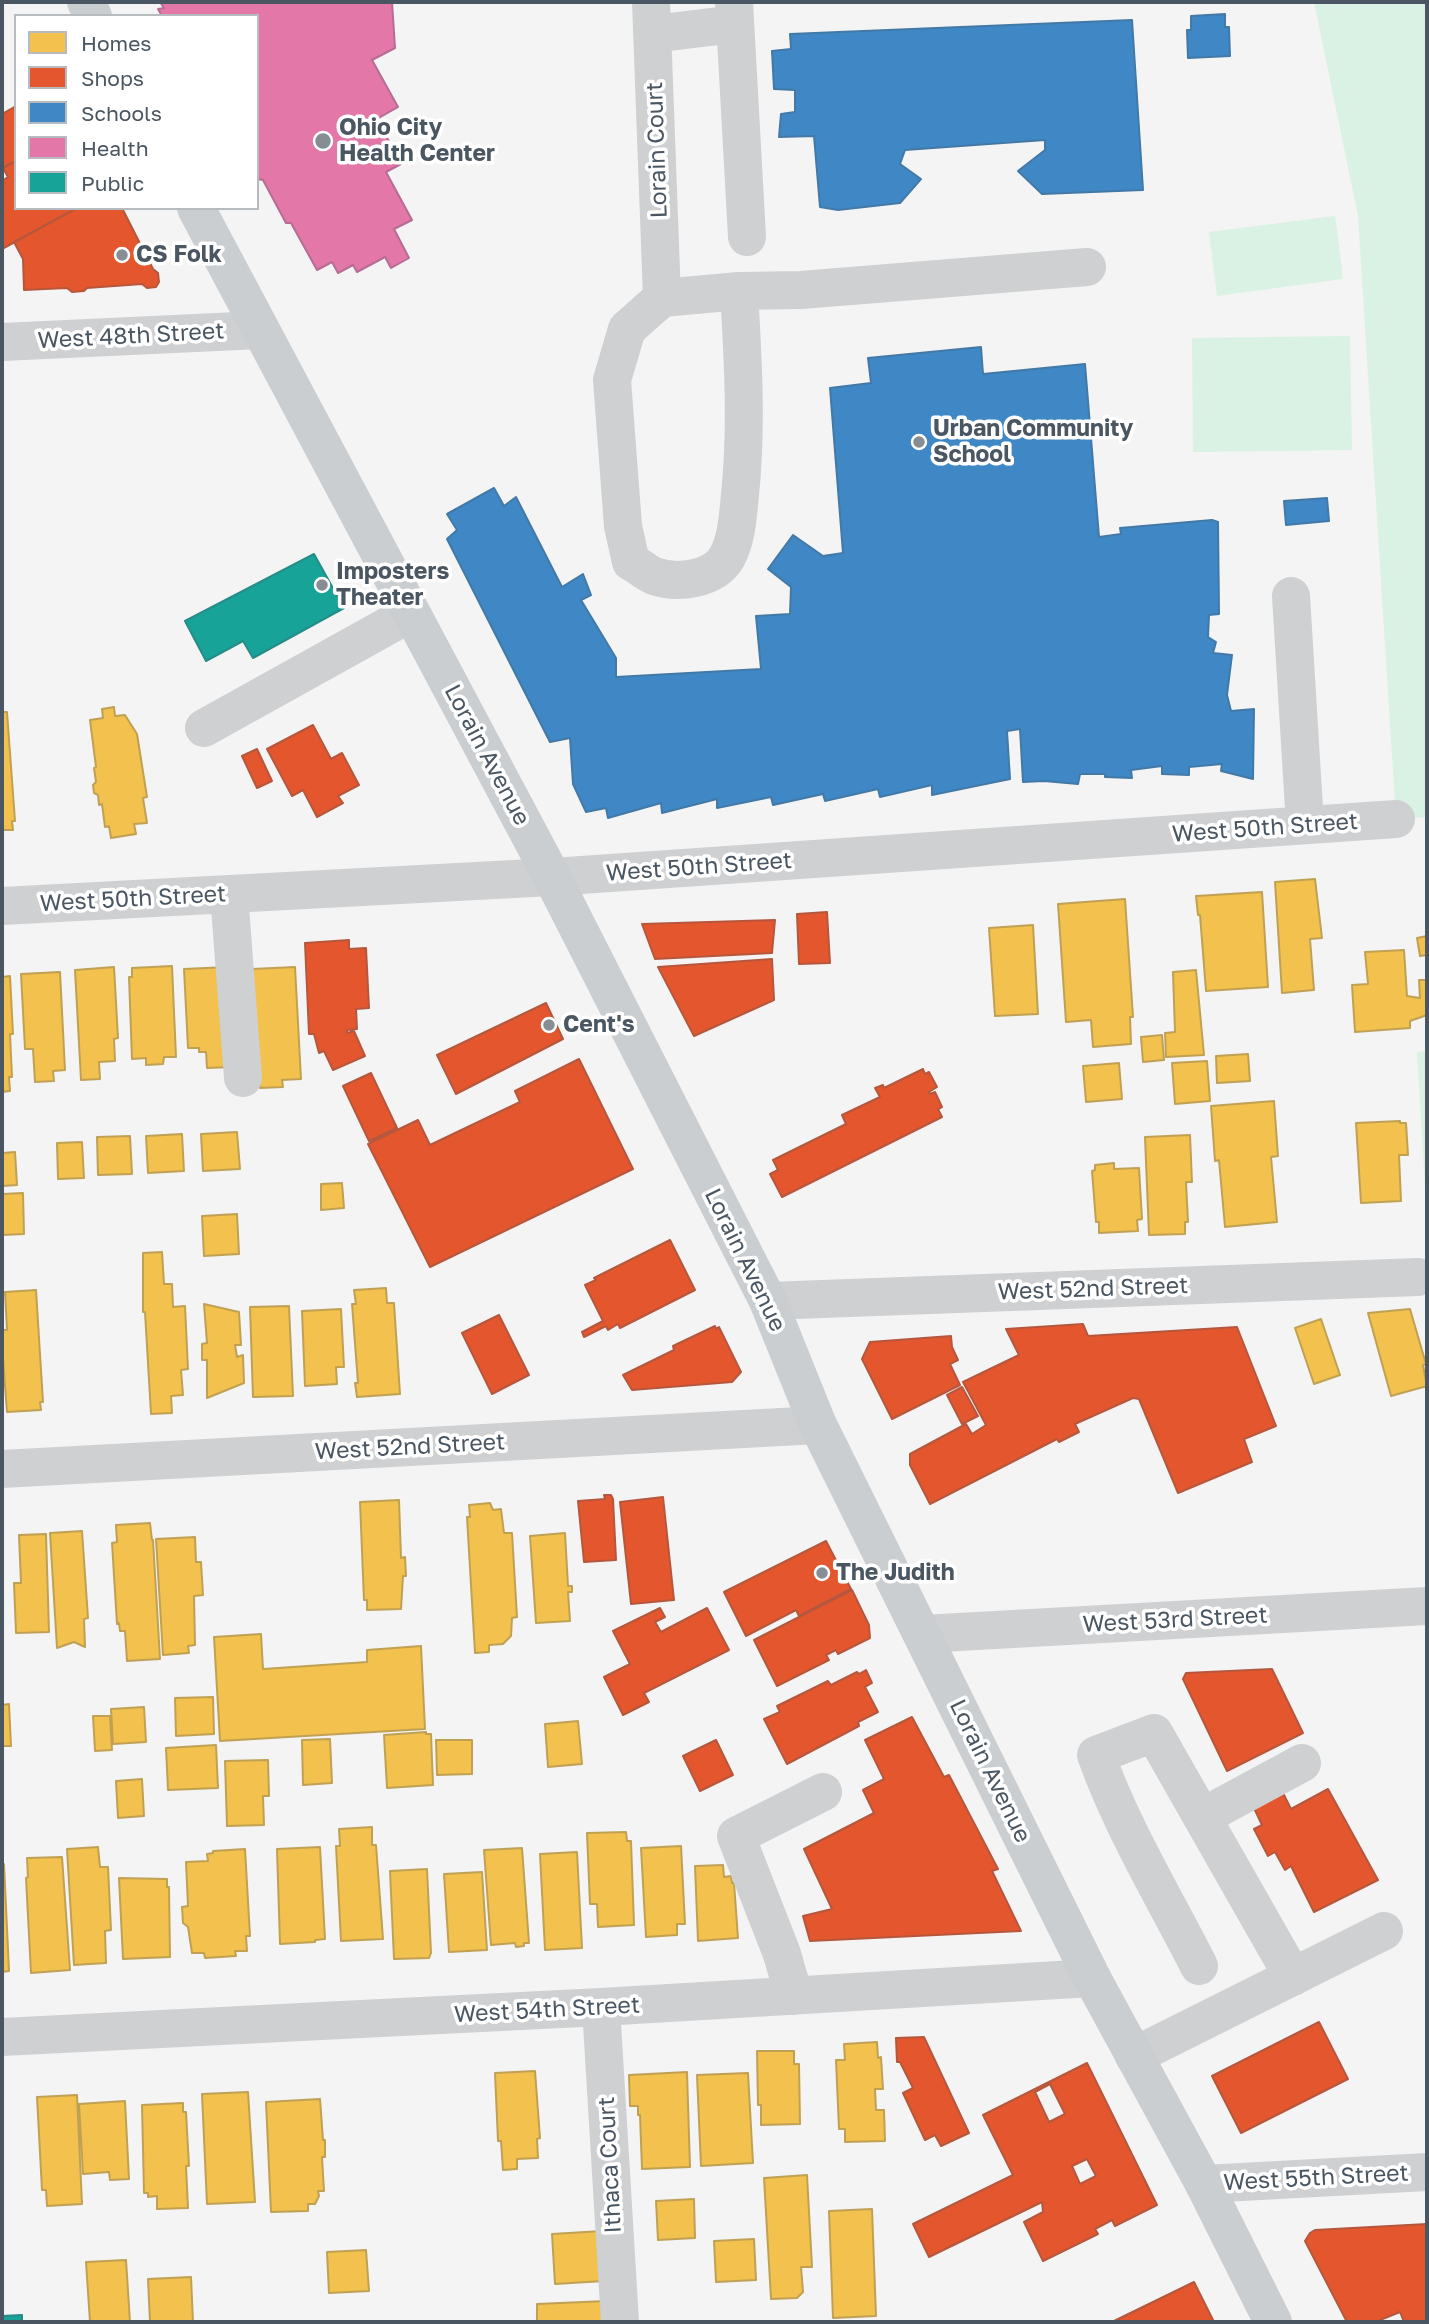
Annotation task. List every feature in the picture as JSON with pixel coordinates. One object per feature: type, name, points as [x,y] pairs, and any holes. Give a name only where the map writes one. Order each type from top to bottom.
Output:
[{"type":"main road","name":"Lorain Avenue","points":[[196,210],[552,877],[768,1301],[818,1425],[1091,1978],[1204,2184],[1273,2322]]},
{"type":"street","points":[[652,18],[735,13],[747,237]]},
{"type":"street","name":"Lorain Court","points":[[652,18],[662,298]]},
{"type":"street","points":[[738,291],[743,368],[744,461],[737,524],[726,558],[704,577],[681,579],[655,576],[631,562],[623,526],[612,380],[627,329],[662,298],[738,291],[801,290],[1087,267]]},
{"type":"street","name":"West 48th Street","points":[[2,342],[260,330]]},
{"type":"street","points":[[1291,596],[1305,825]]},
{"type":"street","points":[[204,728],[411,613]]},
{"type":"street","name":"West 50th Street","points":[[2,906],[552,877],[1396,819]]},
{"type":"street","points":[[229,894],[243,1078]]},
{"type":"street","name":"West 52nd Street","points":[[768,1301],[1419,1277]]},
{"type":"street","name":"West 52nd Street","points":[[2,1469],[818,1425]]},
{"type":"street","name":"West 53rd Street","points":[[923,1634],[1427,1606]]},
{"type":"street","points":[[1199,1966],[1106,1782],[1096,1755],[1154,1733],[1293,1977]]},
{"type":"street","points":[[1202,1817],[1302,1763]]},
{"type":"street","points":[[794,1996],[782,1954],[736,1836],[823,1792]]},
{"type":"street","points":[[1134,2056],[1384,1931]]},
{"type":"street","name":"West 54th Street","points":[[2,2037],[601,2007],[1091,1978]]},
{"type":"street","name":"Ithaca Court","points":[[601,2007],[620,2322]]},
{"type":"street","name":"West 55th Street","points":[[1204,2184],[1427,2172]]},
{"type":"green space","points":[[1314,2],[1427,2],[1427,817],[1396,819],[1358,216]]},
{"type":"green space","points":[[1335,216],[1343,279],[1217,296],[1209,232]]},
{"type":"green space","points":[[1350,336],[1352,450],[1193,452],[1192,338]]},
{"type":"green space","points":[[1427,1051],[1427,1221],[1417,1052]]},
{"type":"building: Homes","points":[[114,707],[115,716],[125,715],[137,734],[147,797],[143,798],[147,823],[134,824],[136,834],[111,838],[109,826],[105,827],[102,804],[99,805],[98,795],[94,793],[96,767],[90,720],[103,718],[102,709]]},
{"type":"building: Homes","points":[[2,712],[7,712],[15,821],[12,821],[13,830],[2,830]]},
{"type":"building: Homes","points":[[1315,879],[1322,938],[1310,939],[1314,990],[1282,993],[1275,882]]},
{"type":"building: Homes","points":[[1262,892],[1268,987],[1206,991],[1196,896]]},
{"type":"building: Homes","points":[[1125,899],[1133,1017],[1130,1017],[1131,1044],[1093,1047],[1091,1020],[1066,1022],[1058,904]]},
{"type":"building: Homes","points":[[1033,925],[1038,1014],[995,1016],[989,928]]},
{"type":"building: Homes","points":[[1427,936],[1427,955],[1420,956],[1417,938]]},
{"type":"building: Homes","points":[[1404,950],[1407,996],[1420,998],[1419,980],[1427,980],[1427,1015],[1410,1021],[1410,1028],[1355,1032],[1352,985],[1368,984],[1365,952]]},
{"type":"building: Homes","points":[[172,966],[176,1057],[164,1057],[163,1064],[146,1065],[146,1058],[132,1059],[129,977],[132,977],[132,968]]},
{"type":"building: Homes","points":[[114,967],[118,1038],[114,1039],[115,1061],[99,1062],[100,1079],[81,1080],[75,970]]},
{"type":"building: Homes","points":[[228,967],[233,1067],[207,1068],[206,1052],[199,1052],[199,1048],[188,1048],[184,969]]},
{"type":"building: Homes","points":[[295,967],[301,1079],[282,1080],[283,1087],[260,1088],[252,969]]},
{"type":"building: Homes","points":[[1196,970],[1204,1055],[1166,1057],[1165,1033],[1175,1032],[1173,972]]},
{"type":"building: Homes","points":[[60,972],[65,1070],[53,1071],[54,1081],[35,1082],[33,1049],[25,1049],[21,974]]},
{"type":"building: Homes","points":[[10,976],[12,1077],[9,1077],[10,1091],[2,1092],[2,977]]},
{"type":"building: Homes","points":[[1162,1035],[1164,1060],[1143,1062],[1141,1037]]},
{"type":"building: Homes","points":[[1248,1054],[1250,1081],[1217,1083],[1216,1056]]},
{"type":"building: Homes","points":[[1207,1061],[1210,1101],[1175,1104],[1172,1063]]},
{"type":"building: Homes","points":[[1119,1063],[1122,1099],[1086,1102],[1083,1066]]},
{"type":"building: Homes","points":[[1274,1101],[1278,1156],[1271,1157],[1277,1222],[1225,1227],[1219,1160],[1215,1161],[1211,1106]]},
{"type":"building: Homes","points":[[1356,1123],[1406,1123],[1408,1155],[1399,1155],[1401,1201],[1361,1203]]},
{"type":"building: Homes","points":[[237,1132],[240,1169],[203,1171],[201,1134]]},
{"type":"building: Homes","points":[[182,1134],[184,1171],[148,1173],[146,1136]]},
{"type":"building: Homes","points":[[1190,1135],[1192,1182],[1186,1182],[1188,1222],[1185,1222],[1185,1234],[1149,1235],[1145,1137]]},
{"type":"building: Homes","points":[[130,1136],[132,1174],[98,1175],[97,1137]]},
{"type":"building: Homes","points":[[82,1142],[84,1178],[58,1179],[57,1143]]},
{"type":"building: Homes","points":[[15,1152],[17,1185],[2,1186],[2,1153]]},
{"type":"building: Homes","points":[[1114,1163],[1114,1169],[1139,1168],[1142,1219],[1137,1220],[1138,1231],[1099,1233],[1092,1171],[1095,1170],[1095,1165]]},
{"type":"building: Homes","points":[[342,1183],[344,1208],[321,1210],[321,1184]]},
{"type":"building: Homes","points":[[23,1193],[24,1234],[2,1235],[2,1194]]},
{"type":"building: Homes","points":[[237,1214],[239,1254],[204,1256],[202,1216]]},
{"type":"building: Homes","points":[[162,1252],[164,1284],[172,1284],[173,1307],[185,1306],[188,1369],[181,1370],[183,1395],[171,1396],[172,1413],[151,1414],[143,1312],[143,1253]]},
{"type":"building: Homes","points":[[386,1288],[387,1303],[394,1303],[400,1394],[357,1397],[352,1304],[356,1304],[354,1290]]},
{"type":"building: Homes","points":[[36,1290],[43,1402],[40,1402],[41,1410],[7,1412],[2,1346],[2,1330],[7,1330],[5,1292]]},
{"type":"building: Homes","points":[[204,1304],[239,1312],[241,1345],[235,1345],[237,1357],[243,1355],[244,1383],[207,1398],[207,1360],[202,1360],[202,1344],[207,1343]]},
{"type":"building: Homes","points":[[289,1306],[293,1396],[253,1397],[250,1307]]},
{"type":"building: Homes","points":[[341,1309],[344,1367],[336,1367],[337,1384],[305,1386],[302,1311]]},
{"type":"building: Homes","points":[[1410,1309],[1426,1364],[1423,1365],[1427,1386],[1391,1396],[1368,1313]]},
{"type":"building: Homes","points":[[1321,1319],[1340,1375],[1314,1384],[1295,1328]]},
{"type":"building: Homes","points":[[399,1500],[401,1558],[405,1557],[406,1576],[403,1576],[401,1609],[367,1610],[367,1600],[364,1600],[360,1502]]},
{"type":"building: Homes","points":[[490,1503],[493,1510],[501,1509],[504,1533],[512,1533],[517,1617],[512,1618],[511,1636],[503,1644],[489,1645],[489,1652],[475,1653],[467,1517],[470,1517],[469,1505]]},
{"type":"building: Homes","points":[[150,1523],[160,1659],[127,1661],[125,1631],[120,1631],[119,1623],[117,1624],[112,1543],[117,1542],[116,1525]]},
{"type":"building: Homes","points":[[82,1531],[88,1618],[84,1619],[85,1647],[74,1642],[57,1648],[50,1533]]},
{"type":"building: Homes","points":[[565,1533],[568,1586],[572,1586],[572,1592],[568,1592],[570,1621],[536,1623],[530,1536]]},
{"type":"building: Homes","points":[[46,1534],[49,1632],[16,1633],[14,1583],[21,1583],[19,1535]]},
{"type":"building: Homes","points":[[195,1537],[196,1562],[201,1562],[203,1595],[194,1596],[195,1645],[188,1646],[189,1653],[163,1655],[156,1539]]},
{"type":"building: Homes","points":[[261,1634],[263,1669],[367,1662],[367,1650],[421,1646],[425,1729],[220,1741],[214,1637]]},
{"type":"building: Homes","points":[[213,1697],[214,1734],[176,1736],[175,1698]]},
{"type":"building: Homes","points":[[9,1704],[11,1746],[2,1746],[2,1705]]},
{"type":"building: Homes","points":[[144,1707],[146,1742],[113,1744],[111,1709]]},
{"type":"building: Homes","points":[[93,1716],[110,1716],[112,1750],[95,1751]]},
{"type":"building: Homes","points":[[578,1721],[582,1764],[548,1767],[545,1724]]},
{"type":"building: Homes","points":[[426,1732],[431,1734],[433,1785],[387,1788],[384,1735]]},
{"type":"building: Homes","points":[[330,1739],[332,1783],[303,1785],[302,1740]]},
{"type":"building: Homes","points":[[436,1740],[472,1740],[472,1774],[437,1775]]},
{"type":"building: Homes","points":[[216,1745],[218,1788],[168,1790],[166,1748]]},
{"type":"building: Homes","points":[[268,1760],[269,1796],[263,1796],[264,1825],[227,1826],[225,1761]]},
{"type":"building: Homes","points":[[142,1779],[144,1816],[118,1818],[116,1781]]},
{"type":"building: Homes","points":[[372,1827],[372,1845],[376,1845],[383,1939],[341,1941],[336,1846],[340,1846],[339,1829]]},
{"type":"building: Homes","points":[[626,1832],[627,1841],[631,1841],[634,1925],[598,1927],[597,1904],[590,1904],[587,1833]]},
{"type":"building: Homes","points":[[681,1846],[685,1924],[677,1924],[677,1935],[646,1937],[641,1848]]},
{"type":"building: Homes","points":[[98,1847],[100,1867],[108,1867],[111,1930],[105,1931],[106,1963],[74,1965],[67,1849]]},
{"type":"building: Homes","points":[[320,1847],[325,1939],[280,1944],[277,1849]]},
{"type":"building: Homes","points":[[522,1848],[529,1943],[516,1947],[515,1943],[491,1945],[484,1850]]},
{"type":"building: Homes","points":[[245,1849],[250,1936],[246,1936],[247,1951],[235,1951],[236,1956],[205,1958],[204,1953],[192,1953],[188,1927],[183,1923],[182,1907],[188,1906],[186,1862],[208,1861],[207,1854],[213,1851]]},
{"type":"building: Homes","points":[[577,1852],[582,1948],[545,1950],[540,1854]]},
{"type":"building: Homes","points":[[62,1857],[70,1970],[31,1973],[27,1858]]},
{"type":"building: Homes","points":[[2,1864],[9,1971],[2,1972]]},
{"type":"building: Homes","points":[[723,1865],[724,1877],[731,1876],[734,1883],[738,1938],[698,1941],[695,1866]]},
{"type":"building: Homes","points":[[427,1869],[431,1953],[429,1958],[394,1959],[390,1871]]},
{"type":"building: Homes","points":[[482,1872],[487,1950],[449,1952],[444,1874]]},
{"type":"building: Homes","points":[[119,1878],[167,1879],[170,1957],[123,1959]]},
{"type":"building: Homes","points":[[877,2042],[883,2089],[875,2089],[876,2110],[884,2110],[885,2141],[845,2142],[845,2129],[839,2129],[836,2060],[845,2060],[844,2044]]},
{"type":"building: Homes","points":[[757,2051],[794,2051],[794,2064],[799,2064],[800,2124],[761,2125]]},
{"type":"building: Homes","points":[[535,2071],[540,2138],[537,2139],[538,2158],[517,2159],[517,2169],[503,2170],[501,2141],[498,2141],[495,2073]]},
{"type":"building: Homes","points":[[687,2072],[690,2167],[642,2169],[640,2115],[638,2106],[630,2106],[629,2075]]},
{"type":"building: Homes","points":[[748,2073],[753,2163],[701,2166],[697,2075]]},
{"type":"building: Homes","points":[[248,2092],[255,2202],[207,2204],[202,2094]]},
{"type":"building: Homes","points":[[77,2095],[82,2204],[47,2206],[46,2190],[42,2190],[37,2097]]},
{"type":"building: Homes","points":[[320,2099],[325,2140],[325,2157],[322,2157],[324,2191],[318,2191],[315,2204],[308,2204],[308,2211],[271,2212],[266,2102]]},
{"type":"building: Homes","points":[[125,2101],[129,2179],[110,2180],[109,2172],[83,2174],[79,2104]]},
{"type":"building: Homes","points":[[183,2103],[183,2112],[186,2112],[189,2166],[186,2166],[188,2208],[157,2209],[157,2196],[148,2197],[148,2193],[144,2193],[142,2105]]},
{"type":"building: Homes","points":[[807,2175],[812,2267],[801,2267],[803,2292],[797,2298],[771,2299],[764,2178]]},
{"type":"building: Homes","points":[[694,2199],[695,2238],[658,2240],[656,2201]]},
{"type":"building: Homes","points":[[872,2209],[876,2316],[833,2318],[829,2211]]},
{"type":"building: Homes","points":[[602,2231],[604,2281],[555,2284],[552,2234]]},
{"type":"building: Homes","points":[[754,2239],[756,2280],[716,2282],[714,2241]]},
{"type":"building: Homes","points":[[366,2250],[369,2291],[329,2293],[327,2252]]},
{"type":"building: Homes","points":[[126,2260],[130,2322],[90,2322],[86,2262]]},
{"type":"building: Homes","points":[[191,2277],[193,2322],[150,2322],[148,2279]]},
{"type":"building: Homes","points":[[606,2301],[607,2322],[537,2322],[537,2304]]},
{"type":"building: Shops","points":[[14,107],[14,162],[2,168],[2,114]]},
{"type":"building: Shops","points":[[14,162],[14,210],[73,210],[2,249],[2,181],[8,177],[3,168]]},
{"type":"building: Shops","points":[[73,210],[123,210],[153,269],[158,273],[159,282],[156,287],[147,288],[142,284],[87,288],[84,291],[72,292],[67,288],[24,290],[23,259],[14,242]]},
{"type":"building: Shops","points":[[313,725],[331,759],[342,753],[359,785],[338,796],[343,803],[317,817],[303,790],[292,796],[267,749]]},
{"type":"building: Shops","points":[[257,749],[272,781],[257,788],[242,756]]},
{"type":"building: Shops","points":[[827,912],[830,963],[799,964],[797,914]]},
{"type":"building: Shops","points":[[775,920],[772,953],[655,959],[642,924]]},
{"type":"building: Shops","points":[[349,940],[349,949],[366,948],[369,1008],[356,1009],[357,1029],[347,1030],[347,1033],[354,1031],[365,1056],[333,1070],[324,1051],[319,1053],[314,1034],[309,1034],[305,943]]},
{"type":"building: Shops","points":[[772,959],[774,1000],[694,1036],[658,967]]},
{"type":"building: Shops","points":[[546,1003],[563,1039],[456,1094],[437,1055]]},
{"type":"building: Shops","points":[[579,1059],[633,1169],[430,1267],[368,1144],[418,1120],[430,1145],[520,1102],[515,1091]]},
{"type":"building: Shops","points":[[923,1069],[925,1074],[929,1072],[937,1087],[929,1092],[935,1092],[942,1107],[938,1109],[942,1117],[782,1197],[770,1174],[778,1170],[773,1160],[846,1124],[842,1115],[880,1097],[875,1088],[883,1085],[884,1088]]},
{"type":"building: Shops","points":[[371,1073],[397,1128],[369,1141],[343,1086]]},
{"type":"building: Shops","points":[[670,1240],[695,1290],[620,1328],[618,1324],[608,1330],[606,1326],[584,1337],[582,1332],[603,1321],[585,1285]]},
{"type":"building: Shops","points":[[499,1315],[529,1375],[492,1394],[462,1333]]},
{"type":"building: Shops","points":[[1083,1324],[1088,1336],[1237,1327],[1276,1426],[1244,1439],[1252,1462],[1178,1493],[1139,1399],[1133,1398],[1075,1424],[1079,1432],[1059,1442],[1057,1439],[930,1504],[910,1465],[910,1454],[966,1424],[972,1434],[986,1425],[963,1382],[1019,1355],[1006,1329]]},
{"type":"building: Shops","points":[[715,1326],[716,1329],[719,1327],[741,1372],[732,1382],[632,1390],[623,1375]]},
{"type":"building: Shops","points":[[951,1336],[952,1347],[958,1360],[950,1364],[960,1385],[892,1419],[862,1359],[870,1342]]},
{"type":"building: Shops","points":[[962,1387],[978,1416],[962,1424],[947,1395]]},
{"type":"building: Shops","points":[[604,1495],[611,1495],[613,1499],[616,1560],[584,1562],[578,1501],[605,1499]]},
{"type":"building: Shops","points":[[663,1497],[674,1600],[631,1604],[620,1502]]},
{"type":"building: Shops","points":[[826,1541],[851,1589],[799,1616],[796,1610],[746,1636],[724,1592]]},
{"type":"building: Shops","points":[[852,1590],[869,1625],[870,1638],[838,1654],[836,1650],[826,1655],[829,1660],[777,1686],[754,1640]]},
{"type":"building: Shops","points":[[660,1608],[665,1617],[655,1622],[661,1632],[707,1608],[729,1650],[644,1693],[649,1702],[623,1715],[604,1677],[630,1664],[613,1631]]},
{"type":"building: Shops","points":[[1272,1669],[1303,1733],[1227,1771],[1183,1679],[1186,1673]]},
{"type":"building: Shops","points":[[866,1670],[872,1683],[865,1687],[878,1712],[858,1722],[859,1726],[787,1764],[764,1719],[780,1712],[777,1706],[828,1681],[831,1685]]},
{"type":"building: Shops","points":[[912,1717],[944,1777],[949,1775],[998,1869],[992,1871],[1021,1931],[810,1941],[803,1916],[832,1909],[804,1849],[874,1813],[863,1790],[884,1779],[865,1740]]},
{"type":"building: Shops","points":[[716,1740],[733,1775],[700,1791],[683,1756]]},
{"type":"building: Shops","points":[[1328,1789],[1378,1880],[1314,1912],[1291,1866],[1285,1870],[1275,1852],[1268,1856],[1254,1829],[1262,1825],[1253,1806],[1282,1791],[1291,1809]]},
{"type":"building: Shops","points":[[1319,2022],[1348,2079],[1241,2133],[1212,2076]]},
{"type":"building: Shops","points":[[924,2037],[969,2133],[941,2146],[935,2135],[925,2140],[903,2093],[913,2088],[900,2062],[897,2062],[896,2038]]},
{"type":"building: Shops","points":[[1087,2063],[1157,2205],[1115,2226],[1112,2220],[1095,2229],[1098,2234],[1043,2261],[1024,2222],[1043,2212],[1042,2202],[929,2257],[913,2224],[1013,2175],[983,2115]],"holes":[[[1050,2084],[1065,2114],[1049,2122],[1035,2092]],[[1087,2159],[1096,2176],[1080,2184],[1072,2166]]]},
{"type":"building: Shops","points":[[1427,2224],[1427,2322],[1404,2322],[1400,2312],[1375,2322],[1347,2322],[1305,2241],[1310,2233],[1315,2230]]},
{"type":"building: Shops","points":[[1194,2282],[1214,2322],[1112,2322]]},
{"type":"building: Schools","points":[[1225,14],[1225,27],[1229,27],[1230,56],[1188,58],[1187,30],[1191,30],[1191,16]]},
{"type":"building: Schools","points":[[1132,20],[1143,190],[1042,194],[1018,171],[1045,150],[1045,140],[905,150],[900,164],[921,179],[900,203],[838,210],[820,207],[814,136],[779,137],[781,114],[795,112],[795,90],[774,89],[772,51],[791,49],[790,34]]},
{"type":"building: Schools","points":[[981,347],[983,374],[1085,364],[1099,537],[1121,534],[1120,528],[1212,520],[1218,522],[1219,614],[1209,615],[1208,637],[1216,642],[1213,653],[1232,655],[1227,695],[1231,711],[1254,709],[1253,779],[1221,771],[1222,764],[1189,767],[1189,775],[1162,774],[1162,766],[1131,770],[1132,778],[1080,774],[1078,784],[1023,782],[1020,729],[1007,731],[1010,779],[932,795],[932,785],[880,797],[878,789],[825,801],[823,794],[773,805],[771,797],[717,808],[717,799],[662,813],[661,803],[608,818],[606,808],[586,812],[573,784],[570,738],[550,742],[447,539],[457,530],[447,514],[494,488],[504,506],[516,497],[562,587],[583,574],[591,595],[581,600],[616,658],[616,677],[761,669],[756,616],[790,614],[791,587],[768,569],[793,535],[823,556],[843,553],[830,388],[871,383],[868,358]]},
{"type":"building: Schools","points":[[1327,498],[1329,521],[1286,525],[1284,501]]},
{"type":"building: Health","name":"Ohio City Health Center","points":[[160,2],[392,2],[395,48],[372,60],[398,107],[377,119],[401,164],[386,172],[412,220],[394,229],[409,258],[391,268],[385,257],[357,272],[353,265],[338,273],[332,262],[317,270],[291,223],[286,223],[263,180],[259,179],[259,14],[161,14],[158,9],[164,8]]},
{"type":"building: Public","points":[[314,554],[344,608],[253,658],[243,641],[206,661],[185,621]]},
{"type":"building: Public","points":[[22,2315],[22,2322],[2,2322],[2,2316]]},
{"type":"place","name":"Ohio City Health Center","points":[[323,141]]},
{"type":"place","name":"CS Folk","points":[[122,255]]},
{"type":"place","name":"Urban Community School","points":[[919,442]]},
{"type":"place","name":"Imposters Theater","points":[[322,585]]},
{"type":"place","name":"Cent's","points":[[549,1025]]},
{"type":"place","name":"The Judith","points":[[822,1573]]}]
